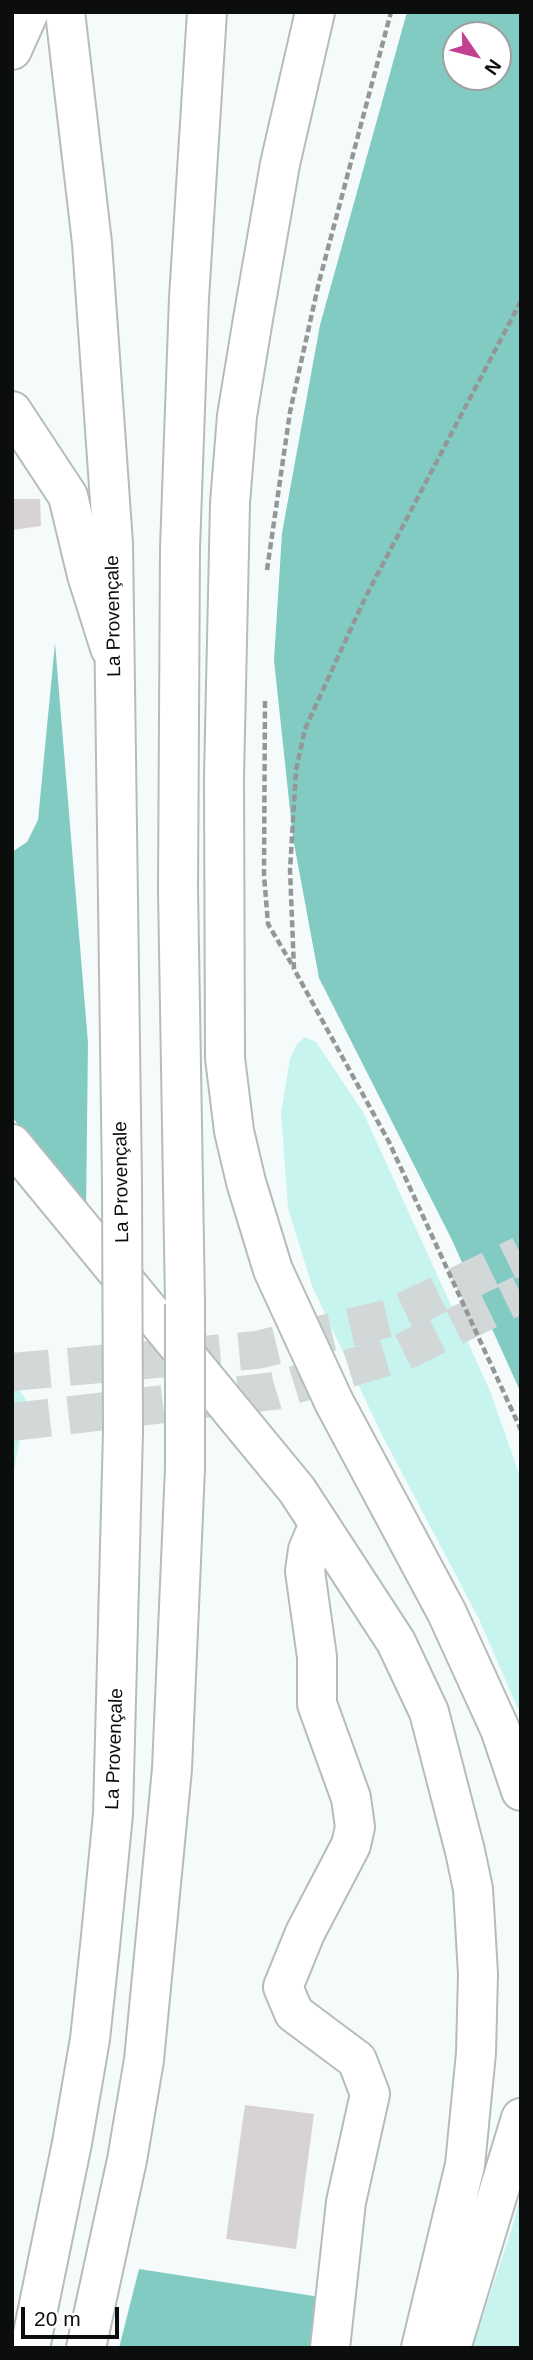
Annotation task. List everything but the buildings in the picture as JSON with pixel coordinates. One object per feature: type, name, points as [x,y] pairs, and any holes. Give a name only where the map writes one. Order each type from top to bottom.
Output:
[{"type":"main road","points":[[12,50],[29,12]]},
{"type":"main road","name":"La Provençale","points":[[30,2348],[72,2143],[90,2039],[100,1946],[113,1814],[123,1432],[116,665],[103,371],[92,243],[65,12]]},
{"type":"main road","points":[[86,2348],[121,2186],[144,2060],[172,1769],[186,1468],[178,888],[180,548],[190,298],[207,12]]},
{"type":"main road","points":[[315,12],[280,164],[237,416],[232,478],[224,777],[225,1058],[234,1131],[246,1182],[273,1270],[334,1402],[452,1624],[500,1729],[521,1791]]},
{"type":"main road","points":[[12,411],[68,496],[87,575],[116,665]]},
{"type":"main road","points":[[12,1144],[268,1452],[396,1642],[417,1684],[454,1799],[473,1889],[478,1974],[473,2109],[462,2178],[421,2348]]},
{"type":"main road","points":[[319,1524],[307,1550],[305,1571],[317,1657],[317,1704],[351,1798],[355,1827],[351,1845],[305,1933],[283,1987],[294,2012],[356,2060],[370,2094],[346,2202],[330,2348]]},
{"type":"main road","points":[[451,2348],[521,2118]]},
{"type":"path","points":[[267,574],[290,412],[319,282],[391,12]]},
{"type":"path","points":[[294,969],[290,870],[296,770],[304,729],[365,598],[521,301]]},
{"type":"path","points":[[265,690],[264,874],[268,924],[389,1142],[521,1430]]},
{"type":"shaded area","points":[[407,12],[521,12],[521,1393],[451,1238],[319,978],[293,838],[274,660],[282,533],[320,325]]},
{"type":"shaded area","points":[[55,643],[88,1043],[86,1210],[12,1117],[12,852],[27,842],[38,820]]},
{"type":"shaded area","points":[[305,1037],[316,1042],[363,1112],[490,1391],[521,1479],[521,1716],[479,1619],[381,1433],[312,1286],[288,1208],[281,1113],[290,1059],[297,1044]]},
{"type":"shaded area","points":[[12,1379],[27,1401],[12,1481]]},
{"type":"shaded area","points":[[521,2193],[521,2348],[472,2348],[512,2228]]},
{"type":"shaded area","points":[[139,2269],[320,2297],[319,2348],[119,2348]]},
{"type":"tunnel","points":[[12,1372],[257,1350],[390,1318],[521,1255]]},
{"type":"tunnel","points":[[12,1422],[274,1391],[403,1352],[521,1294]]}]
